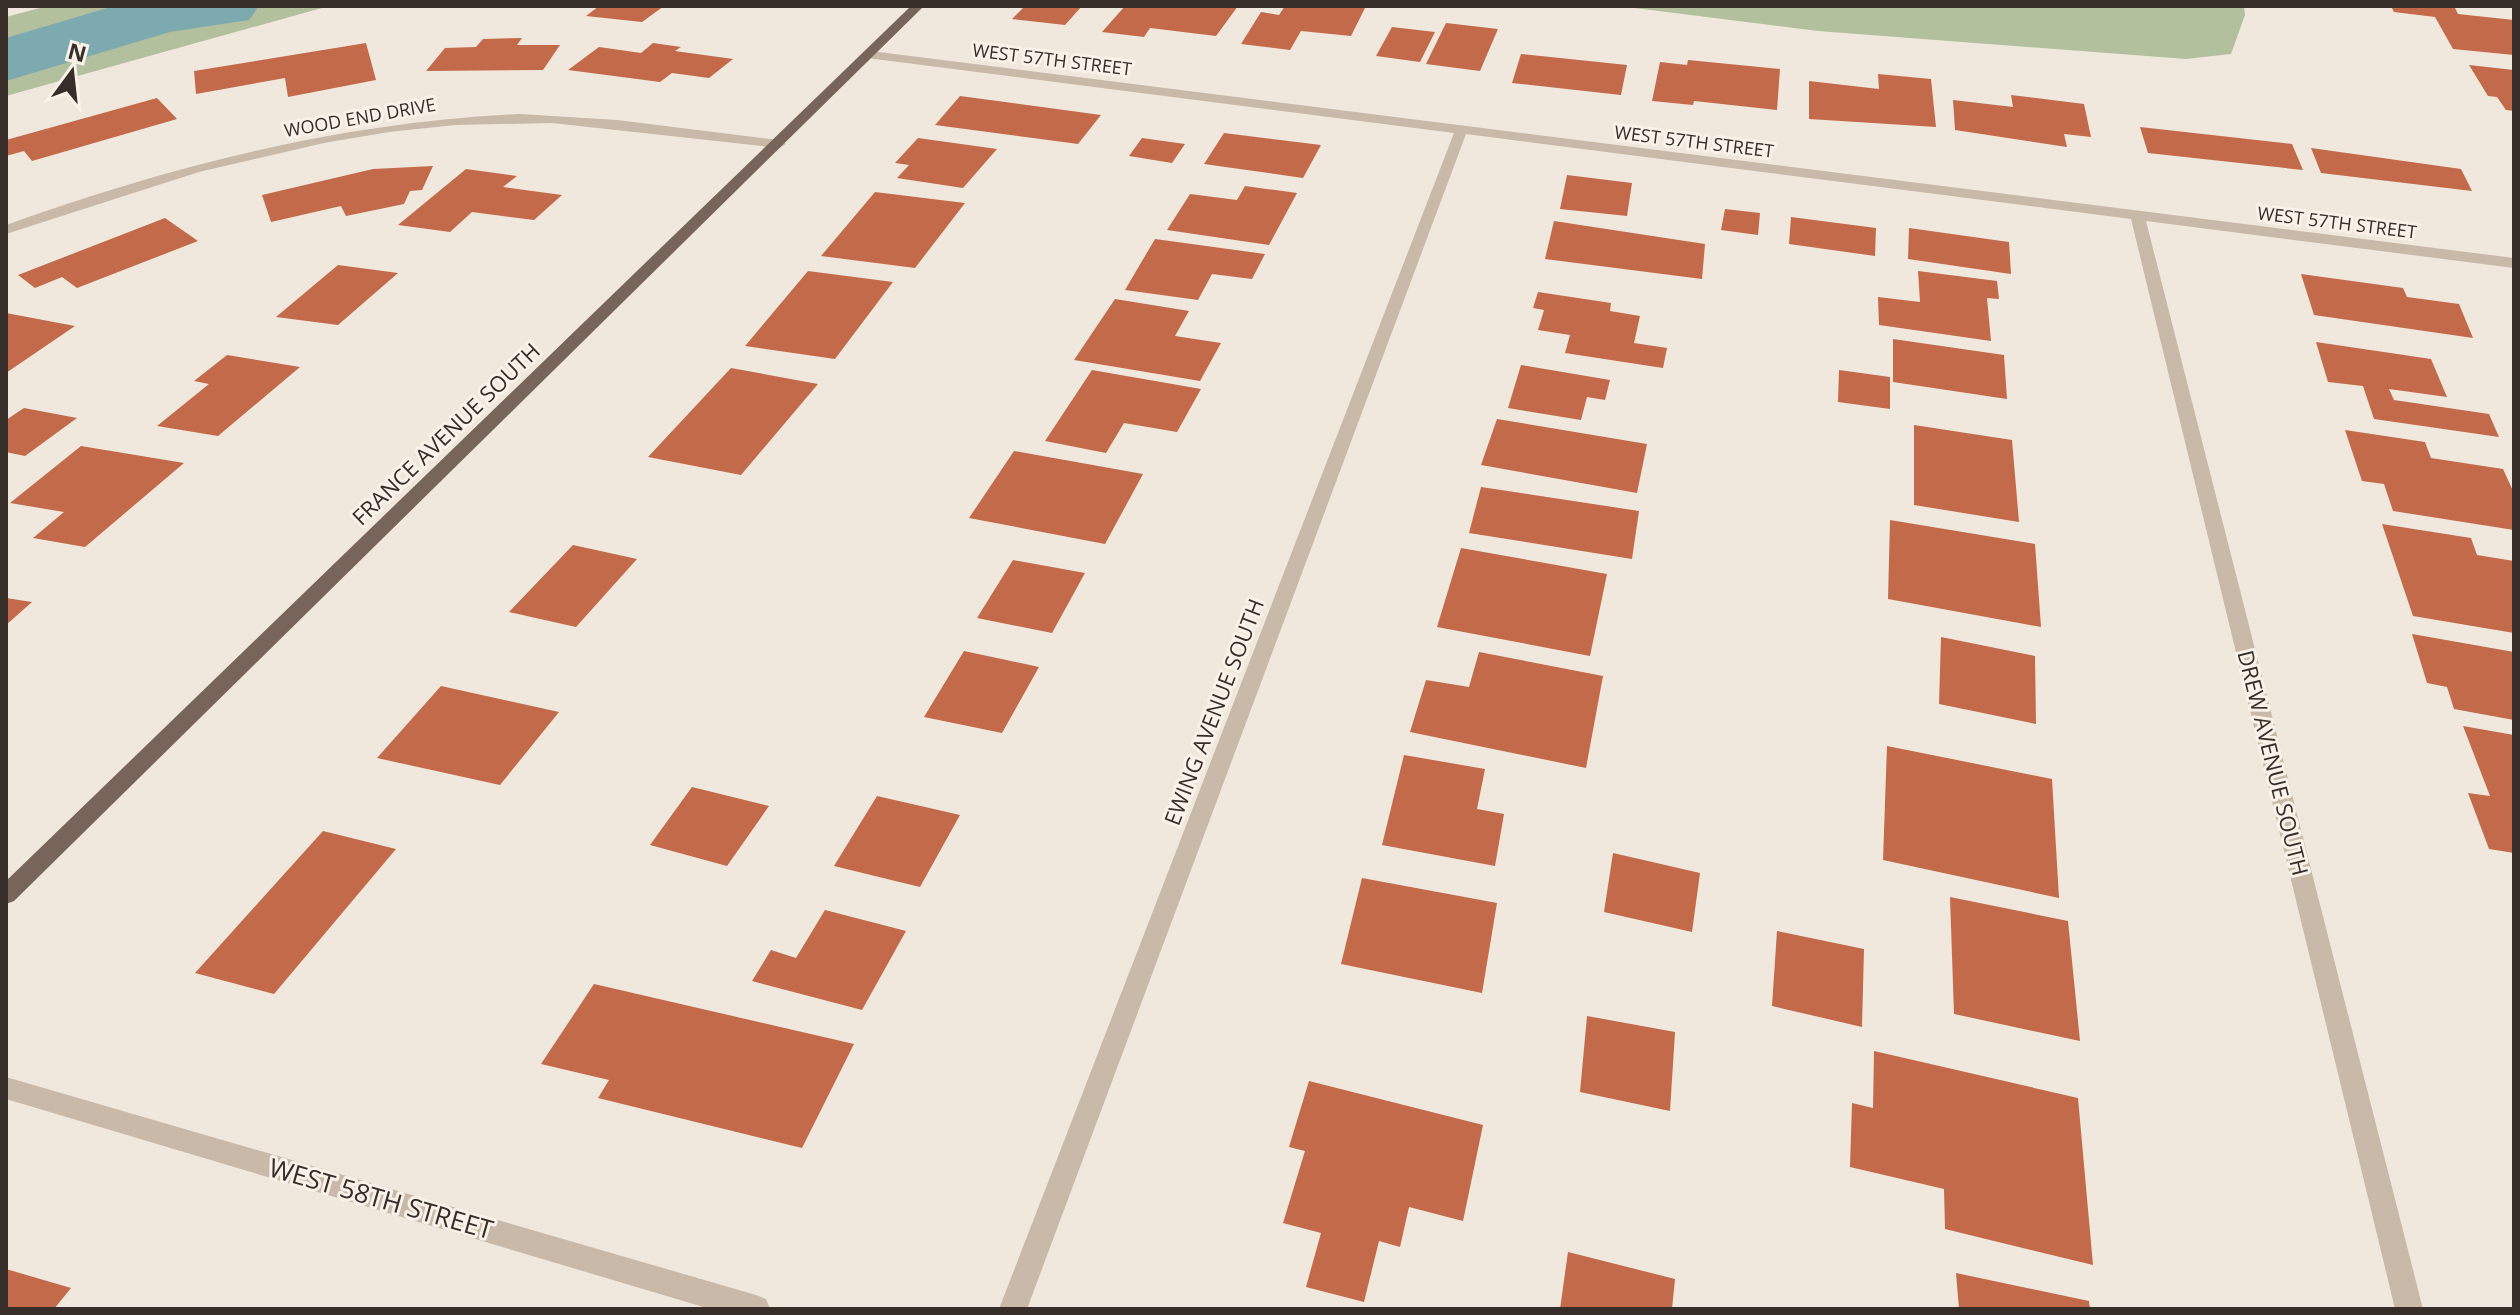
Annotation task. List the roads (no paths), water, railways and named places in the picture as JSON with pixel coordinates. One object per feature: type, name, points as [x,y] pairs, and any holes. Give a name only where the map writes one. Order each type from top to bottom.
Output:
[{"type":"main road","name":"FRANCE AVENUE SOUTH","points":[[6,895],[918,6]]},
{"type":"street","name":"WEST 57TH STREET","points":[[871,55],[2514,263]]},
{"type":"street","name":"WOOD END DRIVE","points":[[6,230],[199,167],[394,127],[523,118],[779,144]]},
{"type":"street","name":"EWING AVENUE SOUTH","points":[[1013,1309],[1461,131]]},
{"type":"street","name":"DREW AVENUE SOUTH","points":[[2138,216],[2409,1309]]},
{"type":"street","name":"WEST 58TH STREET","points":[[6,1088],[756,1309]]},
{"type":"waterway","points":[[6,60],[163,13],[225,6]]}]
